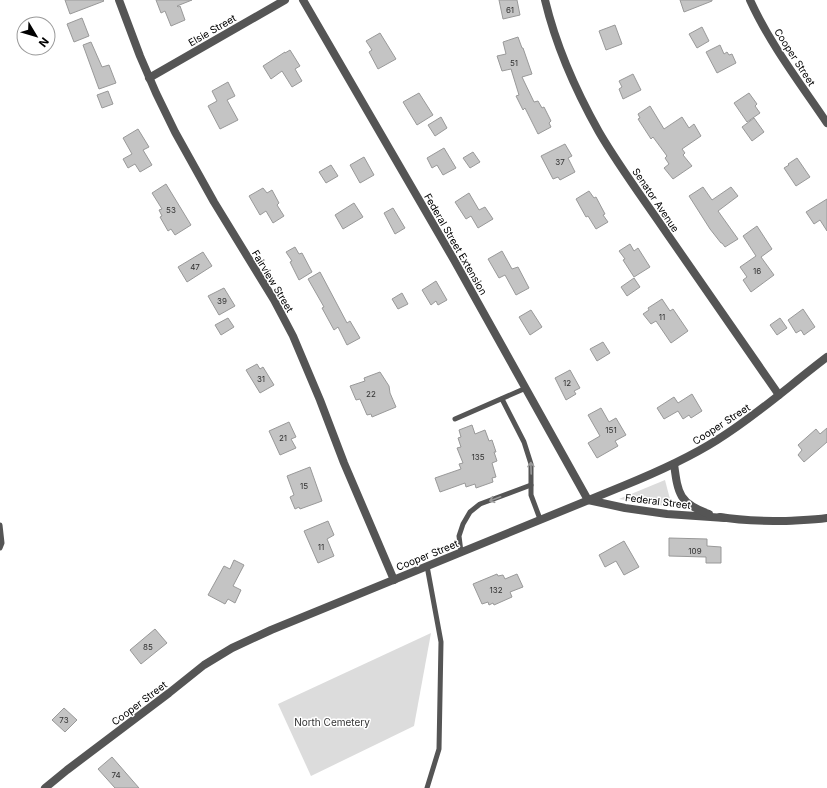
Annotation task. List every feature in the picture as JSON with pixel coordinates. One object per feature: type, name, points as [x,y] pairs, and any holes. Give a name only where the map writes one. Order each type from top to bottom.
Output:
[{"type":"street","name":"Fairview Street","points":[[119,0],[137,50],[175,132],[197,172],[285,320],[307,368],[352,483],[394,580]]},
{"type":"street","name":"Elsie Street","points":[[149,78],[285,0]]},
{"type":"street","name":"Federal Street Extension","points":[[303,0],[454,260],[588,500]]},
{"type":"street","name":"Senator Avenue","points":[[546,0],[553,27],[567,66],[600,133],[630,180],[779,395]]},
{"type":"street","name":"Cooper Street","points":[[750,0],[755,13],[772,41],[827,123]]},
{"type":"street","name":"Cooper Street","points":[[45,788],[192,674],[218,656],[271,630],[674,464],[718,440],[755,414],[827,357]]},
{"type":"street","name":"Federal Street","points":[[674,464],[677,485],[684,501],[697,510],[725,518]]},
{"type":"street","name":"Federal Street","points":[[588,500],[625,508],[667,514],[739,520],[816,520],[827,518]]},
{"type":"lane","points":[[455,419],[526,388]]},
{"type":"lane","points":[[502,399],[524,442],[529,457],[531,464],[531,495],[540,519]]},
{"type":"lane","points":[[461,552],[459,536],[463,524],[470,512],[480,504],[531,485]]},
{"type":"lane","points":[[0,525],[2,543],[0,548]]},
{"type":"lane","points":[[427,788],[439,749],[442,642],[428,566]]},
{"type":"green space","points":[[665,480],[672,507],[619,499]]},
{"type":"green space","name":"North Cemetery","points":[[431,633],[414,726],[311,776],[278,704]]},
{"type":"building","points":[[65,0],[103,0],[104,1],[70,14]]},
{"type":"building","points":[[156,0],[192,0],[177,6],[180,6],[185,20],[171,26],[165,11],[161,13]]},
{"type":"building","points":[[499,0],[517,0],[520,15],[503,19]]},
{"type":"building","points":[[680,0],[712,0],[712,1],[684,12]]},
{"type":"building","points":[[82,18],[89,36],[74,42],[67,24]]},
{"type":"building","points":[[615,25],[622,44],[606,50],[599,31]]},
{"type":"building","points":[[702,27],[709,41],[697,48],[689,34]]},
{"type":"building","points":[[380,33],[396,59],[378,69],[369,52],[372,50],[366,41]]},
{"type":"building","points":[[518,37],[532,74],[522,77],[534,102],[538,101],[542,108],[544,107],[551,121],[549,123],[551,127],[538,134],[525,108],[523,110],[516,96],[519,95],[511,69],[502,71],[497,56],[506,54],[503,42]]},
{"type":"building","points":[[91,42],[102,67],[109,65],[116,83],[99,89],[83,45]]},
{"type":"building","points":[[720,45],[724,54],[727,52],[729,55],[732,54],[736,63],[717,73],[706,52]]},
{"type":"building","points":[[290,50],[300,66],[295,69],[302,81],[292,87],[282,71],[271,79],[263,66]]},
{"type":"building","points":[[633,74],[641,90],[623,99],[619,89],[622,87],[619,81]]},
{"type":"building","points":[[228,82],[235,96],[227,100],[238,120],[220,129],[208,106],[217,101],[212,91]]},
{"type":"building","points":[[108,91],[113,104],[102,108],[97,95]]},
{"type":"building","points":[[419,93],[433,115],[417,125],[403,102]]},
{"type":"building","points":[[749,93],[757,104],[755,106],[760,113],[747,122],[734,103]]},
{"type":"building","points":[[650,106],[664,129],[682,117],[689,128],[694,124],[701,136],[682,149],[685,153],[683,155],[692,166],[673,179],[664,168],[669,164],[665,158],[667,156],[653,137],[651,139],[638,119],[640,118],[638,114]]},
{"type":"building","points":[[441,117],[447,128],[435,136],[428,125]]},
{"type":"building","points":[[754,118],[764,132],[752,141],[742,127]]},
{"type":"building","points":[[138,129],[149,147],[143,150],[152,165],[140,172],[135,164],[128,168],[123,159],[132,154],[123,138]]},
{"type":"building","points":[[565,144],[572,156],[568,158],[575,172],[560,180],[558,177],[553,179],[541,156]]},
{"type":"building","points":[[444,148],[456,168],[443,175],[437,165],[432,168],[427,158]]},
{"type":"building","points":[[473,152],[480,162],[470,168],[463,158]]},
{"type":"building","points":[[364,157],[374,175],[360,183],[350,165]]},
{"type":"building","points":[[797,158],[810,177],[796,186],[784,168]]},
{"type":"building","points":[[331,165],[338,176],[326,183],[319,172]]},
{"type":"building","points":[[166,184],[191,225],[175,235],[171,229],[168,231],[160,217],[162,216],[159,210],[162,209],[152,193]]},
{"type":"building","points":[[703,187],[712,200],[731,187],[738,196],[718,211],[738,239],[725,247],[710,229],[689,196]]},
{"type":"building","points":[[263,188],[267,193],[272,190],[279,203],[277,205],[284,216],[273,223],[266,211],[260,215],[249,196]]},
{"type":"building","points":[[589,191],[594,198],[596,197],[605,214],[603,215],[608,222],[596,229],[588,216],[586,217],[576,199]]},
{"type":"building","points":[[469,193],[479,210],[485,207],[493,219],[478,228],[471,216],[466,219],[455,202]]},
{"type":"building","points":[[827,199],[827,231],[820,220],[814,224],[806,212]]},
{"type":"building","points":[[354,203],[363,217],[343,229],[335,215]]},
{"type":"building","points":[[393,208],[405,228],[395,234],[384,213]]},
{"type":"building","points":[[757,226],[772,249],[761,257],[774,275],[751,292],[743,280],[747,277],[740,267],[756,256],[743,236]]},
{"type":"building","points":[[630,244],[634,251],[638,248],[650,267],[634,277],[619,251]]},
{"type":"building","points":[[295,247],[299,254],[302,253],[312,272],[299,280],[290,262],[292,261],[286,252]]},
{"type":"building","points":[[502,251],[512,269],[518,267],[529,288],[516,295],[505,275],[499,278],[488,259]]},
{"type":"building","points":[[203,252],[212,266],[187,282],[178,267]]},
{"type":"building","points":[[320,272],[347,323],[350,321],[360,338],[347,345],[338,327],[334,330],[322,308],[324,307],[308,279]]},
{"type":"building","points":[[634,278],[640,287],[627,296],[621,287]]},
{"type":"building","points":[[436,281],[447,300],[438,305],[436,301],[431,305],[422,290]]},
{"type":"building","points":[[224,288],[235,306],[219,315],[208,296]]},
{"type":"building","points":[[402,293],[408,304],[398,309],[392,299]]},
{"type":"building","points":[[662,299],[670,311],[673,309],[688,331],[671,343],[656,321],[651,324],[643,314],[649,310],[648,308]]},
{"type":"building","points":[[803,309],[815,327],[804,335],[801,330],[796,333],[788,320]]},
{"type":"building","points":[[531,310],[542,327],[530,335],[519,317]]},
{"type":"building","points":[[228,318],[234,327],[221,335],[215,325]]},
{"type":"building","points":[[780,318],[787,328],[777,335],[770,325]]},
{"type":"building","points":[[603,342],[610,353],[597,361],[590,349]]},
{"type":"building","points":[[257,364],[260,369],[263,367],[274,385],[260,393],[246,370]]},
{"type":"building","points":[[570,370],[580,388],[574,391],[576,394],[566,400],[555,378]]},
{"type":"building","points":[[380,372],[389,386],[390,393],[396,407],[372,417],[371,414],[367,415],[360,399],[356,400],[350,386],[365,381],[364,378]]},
{"type":"building","points":[[692,394],[702,411],[691,418],[689,415],[683,419],[678,411],[664,419],[657,408],[674,397],[678,403]]},
{"type":"building","points":[[601,408],[609,422],[616,418],[626,435],[615,441],[618,446],[597,458],[588,443],[600,436],[588,415]]},
{"type":"building","points":[[289,422],[296,437],[291,439],[296,448],[280,455],[269,431]]},
{"type":"building","points":[[472,425],[475,434],[485,430],[489,441],[492,440],[497,461],[492,463],[496,477],[492,478],[493,482],[476,488],[475,484],[466,487],[465,483],[440,492],[435,478],[461,469],[459,464],[463,463],[457,448],[461,447],[458,438],[461,437],[459,430]]},
{"type":"building","points":[[827,428],[827,442],[804,462],[798,455],[802,450],[798,445],[816,429],[820,434]]},
{"type":"building","points":[[310,467],[322,501],[300,509],[299,507],[295,509],[290,497],[294,495],[287,476]]},
{"type":"building","points":[[328,521],[334,535],[327,539],[334,556],[318,563],[304,531]]},
{"type":"building","points":[[669,538],[707,539],[707,546],[721,547],[721,563],[706,563],[706,557],[669,556]]},
{"type":"building","points":[[624,541],[639,567],[624,575],[616,561],[605,567],[599,555]]},
{"type":"building","points":[[234,560],[244,565],[233,586],[241,590],[235,603],[228,599],[225,604],[208,595],[224,566],[230,569]]},
{"type":"building","points":[[497,574],[498,576],[503,575],[505,579],[517,574],[523,587],[510,592],[512,597],[494,605],[493,603],[489,605],[488,602],[482,604],[473,584]]},
{"type":"building","points":[[155,629],[167,643],[141,664],[130,650]]},
{"type":"building","points":[[64,708],[77,720],[65,732],[52,720]]},
{"type":"building","points":[[112,757],[139,788],[115,788],[98,769]]}]
